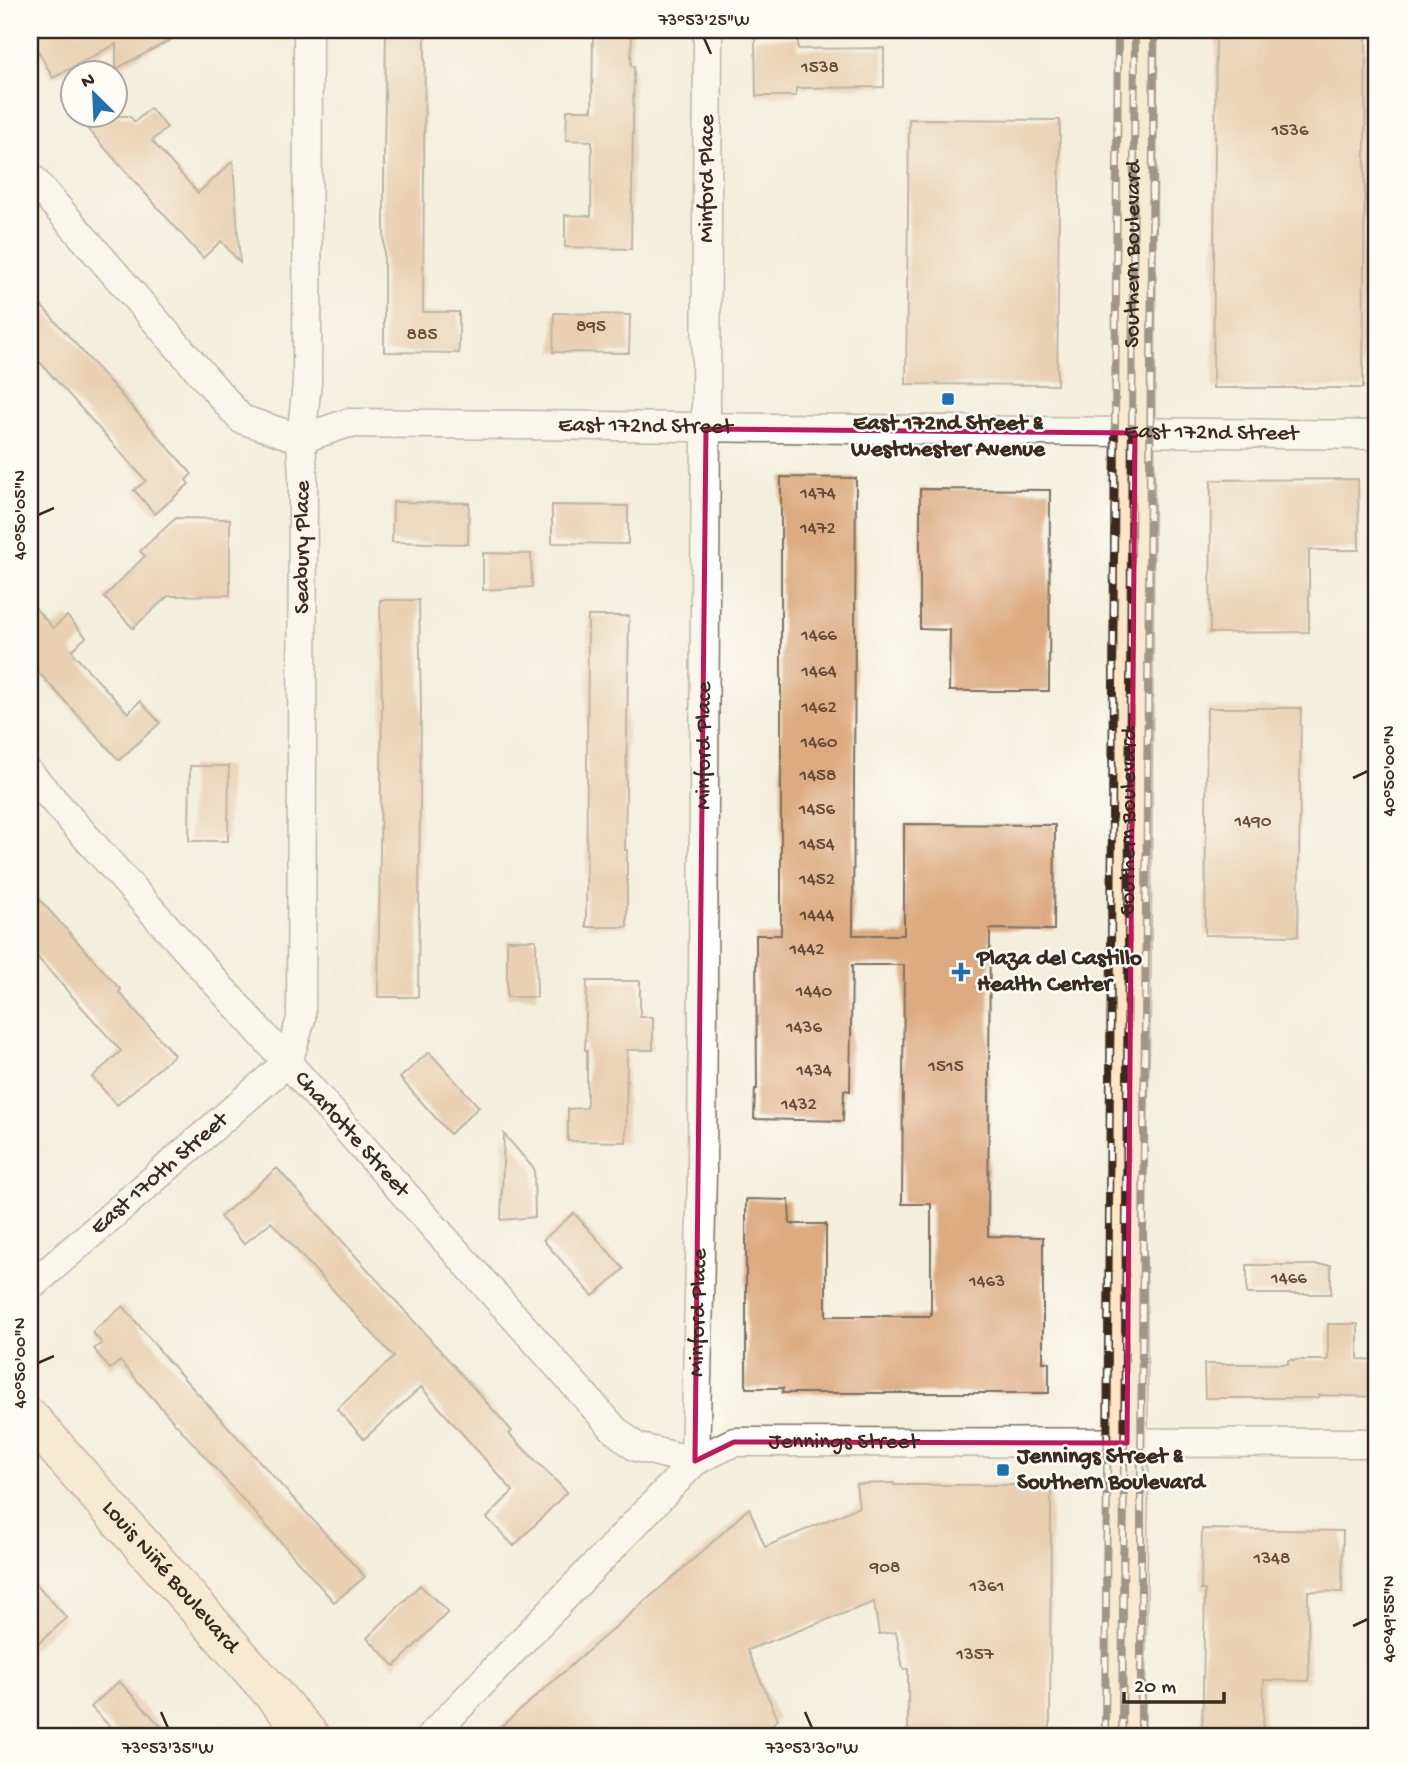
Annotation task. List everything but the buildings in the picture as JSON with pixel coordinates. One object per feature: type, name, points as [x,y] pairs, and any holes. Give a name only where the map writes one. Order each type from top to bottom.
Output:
[{"type":"main road","name":"Southern Boulevard","points":[[1125,1736],[1129,1475],[1126,1208],[1131,985],[1138,30]]},
{"type":"main road","name":"Louis Niñé Boulevard","points":[[30,1419],[310,1736]]},
{"type":"street","name":"Seabury Place","points":[[288,1062],[301,1019],[302,984],[301,439],[307,383],[307,30]]},
{"type":"street","name":"Minford Place","points":[[695,1461],[702,1158],[708,30]]},
{"type":"street","points":[[30,176],[241,419],[301,439]]},
{"type":"street","name":"East 172nd Street","points":[[301,439],[348,423],[1377,435]]},
{"type":"street","name":"Charlotte Street","points":[[30,774],[615,1430],[636,1447],[695,1461]]},
{"type":"street","name":"East 170th Street","points":[[30,1287],[288,1062]]},
{"type":"street","name":"Jennings Street","points":[[431,1736],[695,1461],[734,1442],[1377,1443]]},
{"type":"highlighted area","points":[[706,429],[1135,433],[1127,1443],[734,1442],[695,1461]]},
{"type":"railway","points":[[1105,1736],[1118,30]]},
{"type":"railway","points":[[1122,1736],[1135,30]]},
{"type":"railway","points":[[1141,1736],[1141,1459],[1154,30]]},
{"type":"place","name":"East 172nd Street & Westchester Avenue","points":[[948,399]]},
{"type":"place","name":"Plaza del Castillo Health Center","points":[[961,972]]},
{"type":"place","name":"Jennings Street & Southern Boulevard","points":[[1003,1470]]}]
